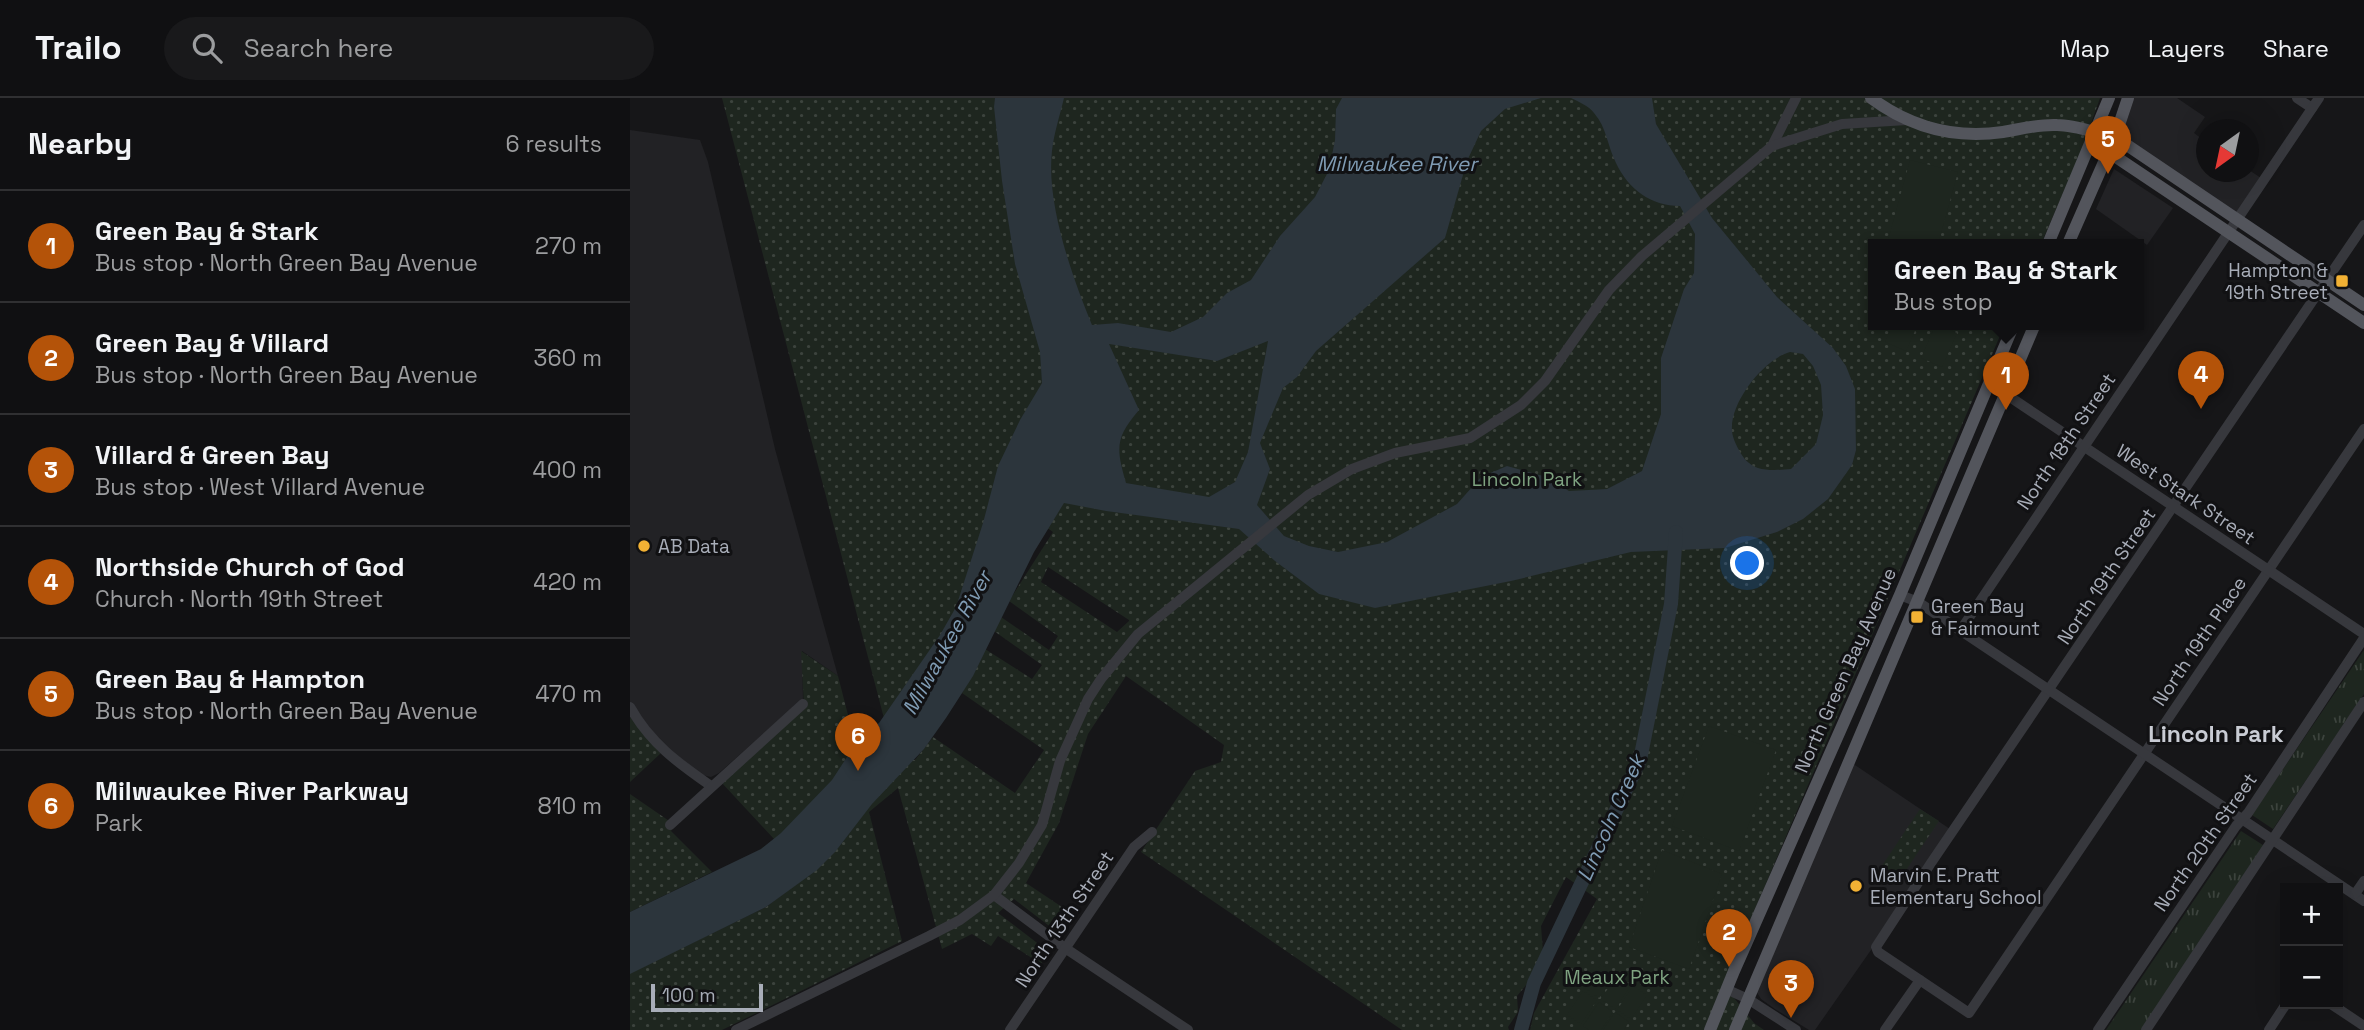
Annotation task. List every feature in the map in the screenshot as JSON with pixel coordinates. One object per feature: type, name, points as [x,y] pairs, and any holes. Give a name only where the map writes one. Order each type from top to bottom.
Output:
[{"type":"main road","points":[[1871,98],[1907,120],[1963,133],[1984,134],[2055,124],[2115,137],[2364,305]]},
{"type":"main road","points":[[2050,239],[2109,98]]},
{"type":"main road","points":[[2070,239],[2115,137],[2128,98]]},
{"type":"main road","points":[[2095,133],[2108,151],[2364,323]]},
{"type":"main road","name":"North Green Bay Avenue","points":[[1710,1030],[1900,595],[2011,330]]},
{"type":"main road","name":"North Green Bay Avenue","points":[[1735,1030],[2032,330]]},
{"type":"street","points":[[736,1030],[960,920],[994,895],[1019,863],[1042,825],[1060,761],[1072,732],[1101,679],[1138,634],[1308,495],[1352,469],[1395,453],[1470,438],[1521,405],[1545,381],[1609,290],[1642,256],[1772,146],[1796,98]]},
{"type":"street","points":[[2297,98],[2312,108]]},
{"type":"street","name":"North 18th Street","points":[[1960,631],[2319,98]]},
{"type":"street","points":[[1772,146],[1842,124],[1907,120]]},
{"type":"street","name":"North 19th Street","points":[[1920,980],[1878,952],[1876,947],[2364,225]]},
{"type":"street","name":"West Stark Street","points":[[1989,383],[2364,636]]},
{"type":"street","name":"North 19th Place","points":[[1920,980],[1969,1013],[2364,429]]},
{"type":"street","points":[[1900,595],[1918,602],[2359,897],[2364,881]]},
{"type":"street","name":"North 20th Street","points":[[2098,1030],[2364,636]]},
{"type":"street","points":[[2146,1030],[2364,702]]},
{"type":"street","points":[[670,825],[803,704]]},
{"type":"street","points":[[630,707],[657,746],[711,786]]},
{"type":"street","name":"North 13th Street","points":[[1010,1030],[1134,847],[1152,832]]},
{"type":"street","points":[[994,895],[1065,948],[1188,1030]]},
{"type":"street","points":[[1885,1030],[1920,980]]},
{"type":"street","points":[[1726,989],[1748,999],[1796,1030]]},
{"type":"street","points":[[2269,1030],[2283,1009]]},
{"type":"street","points":[[2338,1009],[2364,1026]]},
{"type":"shaded area","points":[[2128,98],[2177,98],[2205,117],[2196,119],[2194,133],[2196,182],[2259,182],[2259,177],[2264,180],[2237,220],[2115,137]]},
{"type":"shaded area","points":[[630,130],[700,140],[708,162],[775,449],[838,676],[802,651],[803,699],[719,773],[711,777],[702,775],[664,746],[630,702]]},
{"type":"shaded area","points":[[2114,169],[2173,208],[2147,245],[2144,239],[2138,239],[2096,209]]},
{"type":"shaded area","name":"Marvin E. Pratt Elementary School","points":[[1852,763],[1950,829],[1815,1030],[1809,1030],[1761,999],[1756,991]]},
{"type":"green space","name":"Lincoln Park","points":[[722,98],[2100,98],[2082,149],[2043,239],[1868,239],[1868,330],[2002,330],[1723,984],[1754,1023],[1764,1030],[1530,1030],[1534,1013],[1597,899],[1566,877],[1541,926],[1543,952],[1527,984],[1517,996],[1518,1012],[1508,1027],[1509,1030],[1402,1030],[1141,852],[1195,771],[1221,762],[1224,745],[1126,676],[1088,734],[1059,823],[1026,883],[1074,915],[1061,935],[1014,899],[998,913],[1049,952],[1041,964],[998,936],[991,946],[972,934],[942,949],[898,788],[869,812],[902,941],[722,1030],[630,1030],[630,973],[766,907],[790,889],[761,849],[774,839],[721,782],[804,707],[801,651],[838,676],[857,750],[915,760],[933,737],[1015,793],[1044,750],[962,693],[985,649],[1032,679],[1042,665],[994,631],[1001,617],[1049,650],[1058,636],[1009,601],[1053,532],[1046,527],[886,726]],"holes":[[[1048,567],[1129,621],[1117,632],[1041,582]]]},
{"type":"green space","points":[[1910,160],[1958,172],[1939,239],[1888,239]]},
{"type":"green space","points":[[1890,330],[1915,330],[1906,351],[1885,342]]},
{"type":"green space","points":[[1933,330],[1957,333],[1942,367],[1921,358]]},
{"type":"green space","points":[[2364,650],[2364,694],[2273,829],[2252,815]]},
{"type":"green space","points":[[630,717],[661,753],[630,782]]},
{"type":"green space","points":[[1709,726],[1776,750],[1739,851],[1672,826]]},
{"type":"green space","points":[[630,794],[675,825],[671,831],[712,872],[630,912]]},
{"type":"green space","points":[[1920,809],[1939,821],[1896,885],[1877,873]]},
{"type":"green space","points":[[2241,831],[2266,847],[2141,1030],[2106,1030]]},
{"type":"green space","points":[[1662,850],[1722,874],[1689,969],[1629,947]]},
{"type":"green space","points":[[1782,963],[1794,971],[1776,997],[1769,992]]},
{"type":"green space","points":[[1601,964],[1615,974],[1599,998],[1585,988]]},
{"type":"green space","name":"Meaux Park","points":[[1617,975],[1631,985],[1615,1009],[1601,999]]},
{"type":"green space","points":[[1633,986],[1647,995],[1631,1019],[1617,1010]]},
{"type":"green space","points":[[1583,991],[1597,1000],[1581,1024],[1567,1015]]},
{"type":"green space","points":[[1599,1002],[1613,1012],[1601,1030],[1589,1030],[1583,1026]]},
{"type":"green space","points":[[1615,1012],[1629,1022],[1624,1030],[1603,1030]]},
{"type":"water","name":"Milwaukee River","points":[[995,98],[1064,98],[1052,151],[1053,194],[1062,240],[1092,325],[1118,323],[1171,332],[1203,317],[1227,293],[1251,280],[1280,236],[1315,197],[1329,170],[1335,140],[1336,109],[1342,98],[1541,98],[1505,109],[1481,131],[1467,161],[1445,238],[1316,351],[1297,377],[1283,388],[1260,443],[1270,469],[1257,505],[1284,536],[1309,546],[1338,552],[1387,542],[1457,504],[1481,477],[1507,466],[1547,477],[1569,491],[1607,489],[1642,471],[1661,414],[1661,358],[1684,289],[1694,273],[1695,234],[1680,206],[1650,199],[1627,181],[1616,163],[1598,119],[1584,104],[1571,98],[1652,98],[1656,124],[1712,218],[1777,297],[1833,348],[1846,366],[1855,389],[1856,450],[1852,465],[1828,499],[1803,519],[1777,532],[1725,548],[1631,552],[1511,581],[1375,608],[1319,594],[1275,561],[1239,529],[1064,503],[1034,552],[973,676],[946,718],[924,749],[872,804],[835,852],[817,870],[766,907],[630,974],[630,912],[761,849],[781,833],[832,780],[858,740],[879,723],[940,635],[956,607],[998,466],[1020,420],[1042,383],[1040,352],[1015,264]],"holes":[[[1268,341],[1248,452],[1235,482],[1209,497],[1126,483],[1120,461],[1120,444],[1125,428],[1139,410],[1109,344],[1217,361]],[[1790,352],[1803,354],[1813,366],[1821,385],[1823,415],[1816,444],[1791,469],[1758,468],[1742,456],[1732,432],[1733,419],[1750,383],[1770,363]]]},
{"type":"waterway","name":"Lincoln Creek","points":[[1521,1030],[1534,983],[1640,760],[1671,604],[1676,532]]},
{"type":"place","name":"Green Bay & Hampton","points":[[2108,174]]},
{"type":"place","name":"Hampton & 19th Street","points":[[2342,281]]},
{"type":"place","name":"Northside Church of God","points":[[2201,409]]},
{"type":"place","name":"Green Bay & Stark","points":[[2006,410]]},
{"type":"place","name":"AB Data","points":[[644,546]]},
{"type":"place","name":"Green Bay & Fairmount","points":[[1917,617]]},
{"type":"place","name":"Milwaukee River Parkway","points":[[858,771]]},
{"type":"place","name":"Marvin E. Pratt Elementary School","points":[[1856,886]]},
{"type":"place","name":"Green Bay & Villard","points":[[1729,967]]},
{"type":"place","name":"Villard & Green Bay","points":[[1791,1018]]},
{"type":"district","name":"Lincoln Park","points":[[2216,734]]}]
